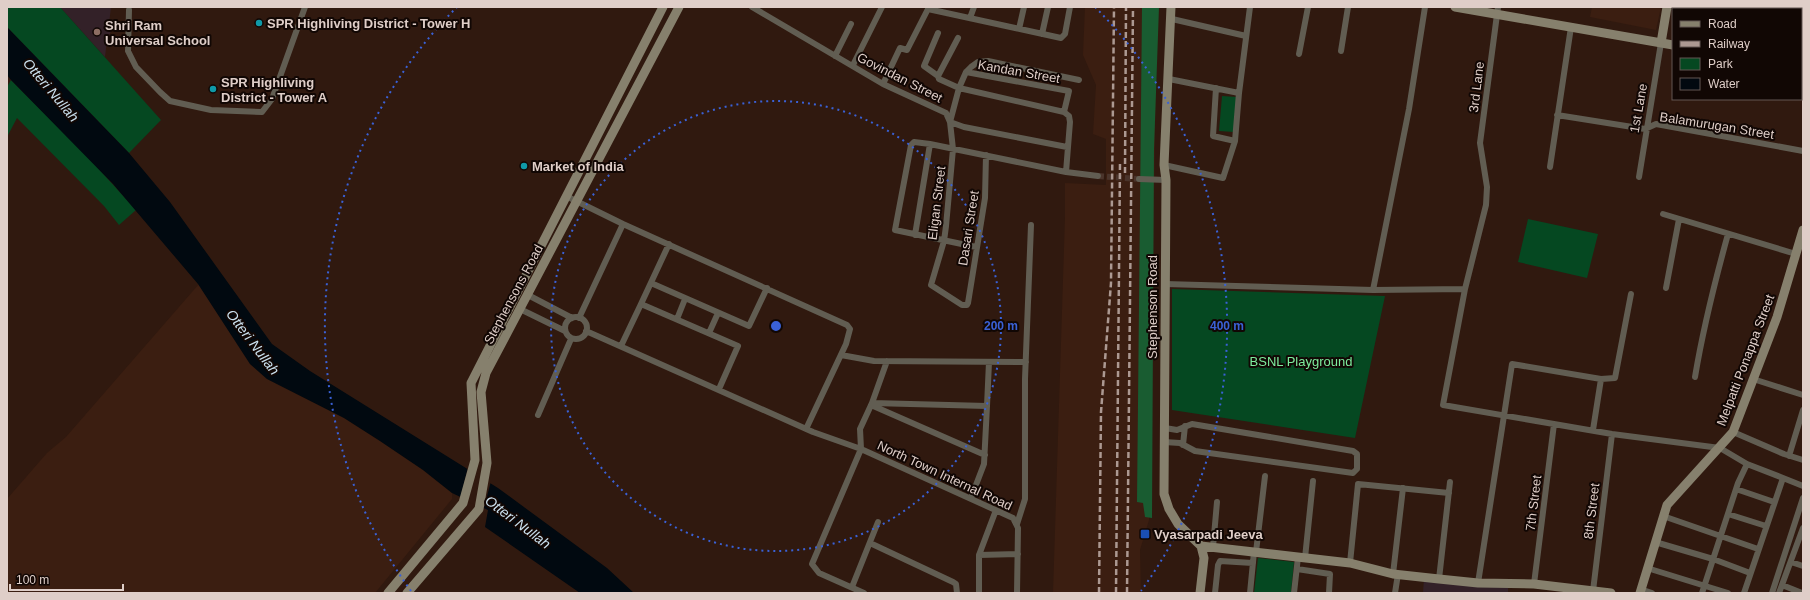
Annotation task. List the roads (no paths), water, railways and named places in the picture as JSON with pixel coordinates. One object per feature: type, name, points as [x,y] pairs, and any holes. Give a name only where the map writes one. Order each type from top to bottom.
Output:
[{"type":"main road","name":"Stephensons Road","points":[[388,593],[463,504],[475,460],[471,383],[663,7]]},
{"type":"main road","name":"Stephensons Road","points":[[407,593],[479,509],[487,463],[481,392],[486,373],[679,7]]},
{"type":"main road","name":"Stephenson Road","points":[[1171,7],[1172,20],[1164,165],[1166,180],[1165,284],[1170,429],[1164,494],[1169,509],[1178,524],[1202,546]]},
{"type":"main road","points":[[1455,7],[1497,11],[1571,27],[1672,45]]},
{"type":"main road","points":[[1661,43],[1667,7]]},
{"type":"main road","name":"Melpatti Ponappa Street","points":[[1640,591],[1667,504],[1720,448],[1733,432],[1777,317],[1803,230]]},
{"type":"main road","points":[[1200,593],[1204,558],[1202,546],[1350,563],[1396,574],[1439,579],[1478,583],[1534,584],[1611,593]]},
{"type":"street","points":[[129,10],[128,51],[136,67],[160,92],[170,100],[211,110],[262,112],[272,98],[305,7]]},
{"type":"street","points":[[853,65],[882,7]]},
{"type":"street","points":[[970,18],[974,7]]},
{"type":"street","points":[[1019,29],[1024,7]]},
{"type":"street","points":[[1042,34],[1048,7]]},
{"type":"street","points":[[883,84],[900,48],[907,50],[929,8],[1061,38],[1064,36],[1070,7]]},
{"type":"street","points":[[1164,165],[1223,178],[1235,141],[1239,92],[1250,7]]},
{"type":"street","points":[[1299,54],[1308,7]]},
{"type":"street","points":[[1341,51],[1348,7]]},
{"type":"street","points":[[1373,290],[1409,109],[1425,7]]},
{"type":"street","name":"Govindan Street","points":[[755,8],[883,84],[946,113],[950,122],[964,127],[1067,147]]},
{"type":"street","name":"3rd Lane","points":[[1497,11],[1480,143],[1487,187],[1486,205],[1465,289],[1443,405],[1505,415]]},
{"type":"street","points":[[1172,20],[1246,36]]},
{"type":"street","points":[[835,56],[850,24]]},
{"type":"street","points":[[1550,167],[1571,27]]},
{"type":"street","points":[[938,33],[924,66],[938,76],[939,79],[959,88],[1064,112],[1069,116],[1070,122],[1066,172]]},
{"type":"street","points":[[938,76],[958,38]]},
{"type":"street","name":"1st Lane","points":[[1639,177],[1661,43]]},
{"type":"street","points":[[950,122],[959,88],[966,72],[978,62],[988,61],[1079,80]]},
{"type":"street","name":"Kandan Street","points":[[966,72],[1069,91],[1064,112]]},
{"type":"street","points":[[1168,79],[1239,92]]},
{"type":"street","points":[[1216,88],[1213,136],[1235,141]]},
{"type":"street","name":"Balamurugan Street","points":[[1557,115],[1646,129],[1656,124],[1803,151]]},
{"type":"street","name":"Eligan Street","points":[[950,122],[954,149],[944,241],[931,285],[962,305],[967,305],[968,303]]},
{"type":"street","points":[[976,247],[896,230],[911,145],[917,141],[1066,172],[1098,176]]},
{"type":"street","points":[[915,235],[930,144]]},
{"type":"street","name":"Dasari Street","points":[[968,303],[985,198],[986,155]]},
{"type":"street","points":[[1139,179],[1166,180]]},
{"type":"street","points":[[566,196],[623,224],[847,325],[850,329],[850,333],[806,429]]},
{"type":"street","points":[[1663,214],[1796,254]]},
{"type":"street","points":[[1666,288],[1679,219]]},
{"type":"street","points":[[565,331],[565,325],[575,318],[623,224]]},
{"type":"street","points":[[1016,593],[1018,554],[1017,524],[1025,499],[1026,362],[1031,225]]},
{"type":"street","points":[[1695,377],[1710,303],[1728,234]]},
{"type":"street","points":[[621,346],[669,244]]},
{"type":"street","points":[[651,283],[749,326],[767,288]]},
{"type":"street","points":[[1165,284],[1373,290],[1465,289]]},
{"type":"street","points":[[1478,583],[1512,364],[1601,379],[1614,378],[1631,294]]},
{"type":"street","points":[[528,295],[585,323],[586,331],[580,338],[571,339]]},
{"type":"street","points":[[677,320],[685,299]]},
{"type":"street","points":[[641,304],[738,346],[719,389]]},
{"type":"street","points":[[520,309],[565,331],[571,339]]},
{"type":"street","points":[[709,333],[718,312]]},
{"type":"street","name":"North Town Internal Road","points":[[586,331],[806,429],[861,450],[971,498],[1010,516],[1017,524]]},
{"type":"street","points":[[538,415],[571,339]]},
{"type":"street","points":[[841,355],[859,359],[887,361],[1026,362]]},
{"type":"street","points":[[864,593],[819,572],[812,564],[861,450],[860,429],[887,361]]},
{"type":"street","points":[[971,498],[984,464],[989,362]]},
{"type":"street","points":[[1593,430],[1601,379]]},
{"type":"street","points":[[1754,379],[1803,395]]},
{"type":"street","points":[[871,404],[987,406]]},
{"type":"street","points":[[871,404],[985,455]]},
{"type":"street","points":[[1788,456],[1803,410]]},
{"type":"street","points":[[1505,415],[1612,434],[1720,448],[1747,464],[1803,486]]},
{"type":"street","points":[[1169,442],[1183,445],[1195,451],[1353,473],[1357,469],[1357,454],[1352,450],[1192,424],[1170,429]]},
{"type":"street","name":"7th Street","points":[[1534,584],[1554,424]]},
{"type":"street","points":[[1183,445],[1185,426]]},
{"type":"street","points":[[1733,432],[1788,456],[1803,460]]},
{"type":"street","name":"8th Street","points":[[1592,591],[1612,434]]},
{"type":"street","points":[[1702,593],[1736,489],[1747,464]]},
{"type":"street","points":[[1250,593],[1264,476]]},
{"type":"street","points":[[1744,593],[1783,478]]},
{"type":"street","points":[[1294,593],[1297,569],[1302,557],[1313,481]]},
{"type":"street","points":[[1439,579],[1450,482]]},
{"type":"street","points":[[1350,563],[1358,484],[1449,493]]},
{"type":"street","points":[[1395,593],[1403,488]]},
{"type":"street","points":[[1736,489],[1774,502]]},
{"type":"street","points":[[1772,593],[1803,498]]},
{"type":"street","points":[[1213,547],[1217,502]]},
{"type":"street","points":[[979,593],[979,555],[996,510]]},
{"type":"street","points":[[1728,514],[1766,526]]},
{"type":"street","points":[[1663,516],[1758,549]]},
{"type":"street","points":[[852,588],[878,522]]},
{"type":"street","points":[[1779,593],[1802,535],[1803,528]]},
{"type":"street","points":[[1655,542],[1713,559],[1750,574]]},
{"type":"street","points":[[870,543],[953,582],[956,584],[957,593]]},
{"type":"street","points":[[979,555],[1018,554]]},
{"type":"street","points":[[1214,593],[1220,561],[1253,564]]},
{"type":"street","points":[[1791,562],[1803,566]]},
{"type":"street","points":[[1647,568],[1728,593]]},
{"type":"street","points":[[1297,569],[1330,574],[1329,593]]},
{"type":"street","points":[[1782,585],[1802,593]]},
{"type":"street","points":[[1640,591],[1652,593]]},
{"type":"water","name":"Otteri Nullah","points":[[7,27],[129,153],[170,202],[272,344],[310,371],[498,488],[607,568],[634,593],[580,593],[485,527],[488,510],[452,493],[423,470],[344,418],[267,379],[250,364],[198,284],[113,184],[7,75]]},
{"type":"tunnel","points":[[1098,176],[1139,179]]},
{"type":"railway","points":[[1099,593],[1101,412],[1111,283],[1114,7]]},
{"type":"railway","points":[[1125,173],[1126,7]]},
{"type":"railway","points":[[1127,593],[1133,7]]},
{"type":"railway","points":[[1116,593],[1120,163]]},
{"type":"place","name":"SPR Highliving District - Tower H","points":[[259,23]]},
{"type":"place","name":"Shri Ram Universal School","points":[[97,32]]},
{"type":"place","name":"SPR Highliving District - Tower A","points":[[213,89]]},
{"type":"place","name":"Market of India","points":[[524,166]]},
{"type":"place","name":"Vyasarpadi Jeeva","points":[[1145,534]]},
{"type":"park label","name":"BSNL Playground","points":[[1301,361]]}]
